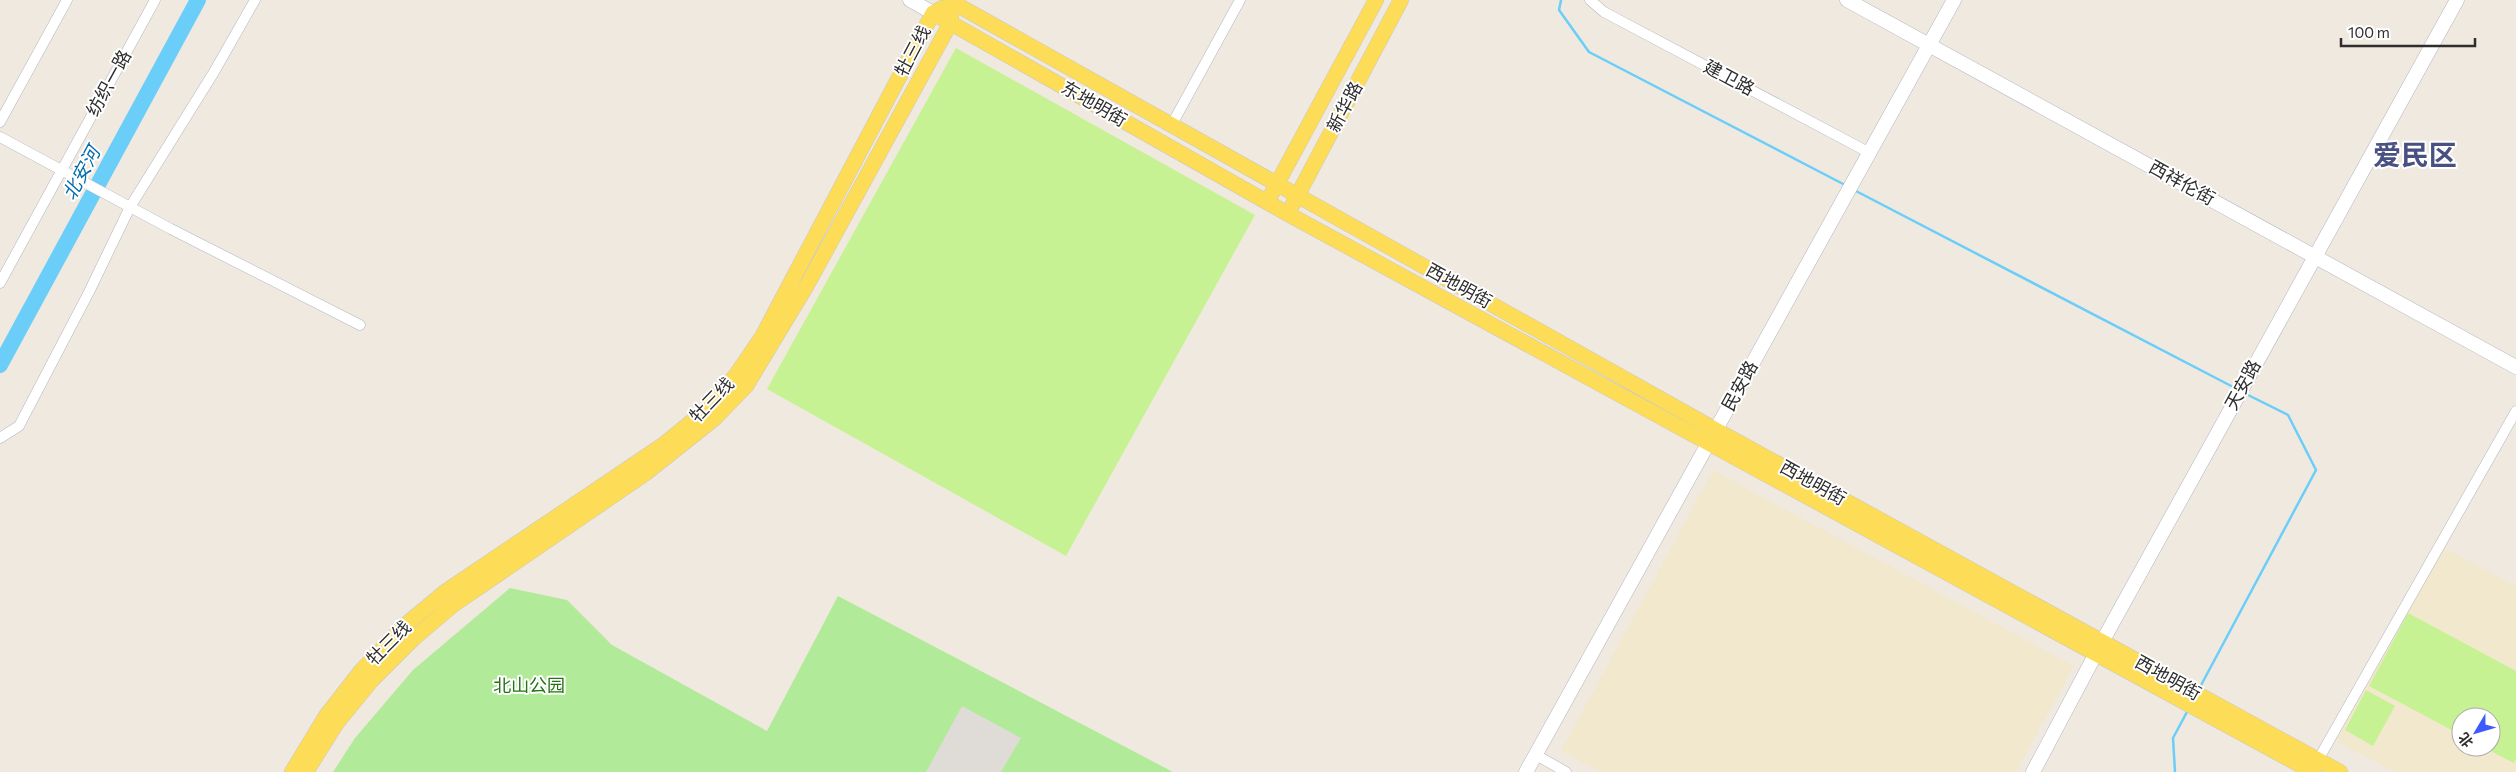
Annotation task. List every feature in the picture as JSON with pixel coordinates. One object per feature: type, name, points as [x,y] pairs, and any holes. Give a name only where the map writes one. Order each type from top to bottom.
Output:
[{"type":"main road","points":[[1277,208],[1287,191],[1376,0]]},
{"type":"main road","name":"新华路","points":[[1277,208],[1401,0]]},
{"type":"main road","name":"牡三线","points":[[292,772],[338,701],[361,671],[403,627],[445,592],[663,445],[706,410],[736,376],[762,338],[933,13],[951,1]]},
{"type":"main road","name":"牡三线","points":[[306,772],[336,724],[371,681],[413,639],[453,605],[646,473],[714,419],[746,386],[807,285],[951,22],[951,1]]},
{"type":"main road","name":"东地明街","points":[[951,1],[1287,191]]},
{"type":"main road","name":"东地明街","points":[[933,13],[1277,208]]},
{"type":"main road","name":"西地明街","points":[[1287,191],[1712,436]]},
{"type":"main road","name":"西地明街","points":[[1277,208],[1712,436],[2315,766],[2340,772]]},
{"type":"street","points":[[0,122],[67,0]]},
{"type":"street","name":"纺织一路","points":[[0,283],[64,171],[155,0]]},
{"type":"street","points":[[0,438],[19,426],[89,292],[127,206],[214,72],[255,0]]},
{"type":"street","name":"东地明街","points":[[910,0],[933,13]]},
{"type":"street","points":[[1171,126],[1240,0]]},
{"type":"street","name":"建卫路","points":[[1590,0],[1604,12],[1870,153]]},
{"type":"street","name":"西祥伦街","points":[[1847,0],[2315,255],[2516,367]]},
{"type":"street","name":"民安路","points":[[1526,772],[1954,0]]},
{"type":"street","name":"天安路","points":[[2033,772],[2099,648],[2457,0]]},
{"type":"street","points":[[0,137],[127,206],[360,325]]},
{"type":"street","points":[[2315,766],[2516,412]]},
{"type":"street","points":[[1536,755],[1566,772]]},
{"type":"shaded area","points":[[1713,470],[2074,666],[2016,772],[1601,772],[1561,751]]},
{"type":"shaded area","points":[[2439,545],[2516,586],[2516,772],[2395,772],[2336,741]]},
{"type":"shaded area","points":[[962,706],[1021,738],[1001,772],[926,772]]},
{"type":"green space","points":[[956,48],[1255,215],[1066,556],[767,389]]},
{"type":"green space","name":"北山公园","points":[[510,588],[567,600],[612,645],[767,731],[838,596],[1173,772],[333,772],[355,738],[413,670]]},
{"type":"green space","points":[[2408,613],[2516,671],[2516,759],[2514,763],[2501,756],[2501,707],[2451,707],[2451,730],[2369,686]]},
{"type":"green space","points":[[2366,690],[2395,706],[2373,746],[2345,730]]},
{"type":"waterway","name":"北安河","points":[[0,365],[198,0]]},
{"type":"waterway","points":[[1561,0],[1559,10],[1589,52],[1847,186]]},
{"type":"waterway","points":[[1854,190],[2237,389]]},
{"type":"waterway","points":[[2199,689],[2316,470],[2288,415],[2244,393]]},
{"type":"waterway","points":[[2175,772],[2173,738],[2188,710]]},
{"type":"district","name":"爱民区","points":[[2415,155]]}]
